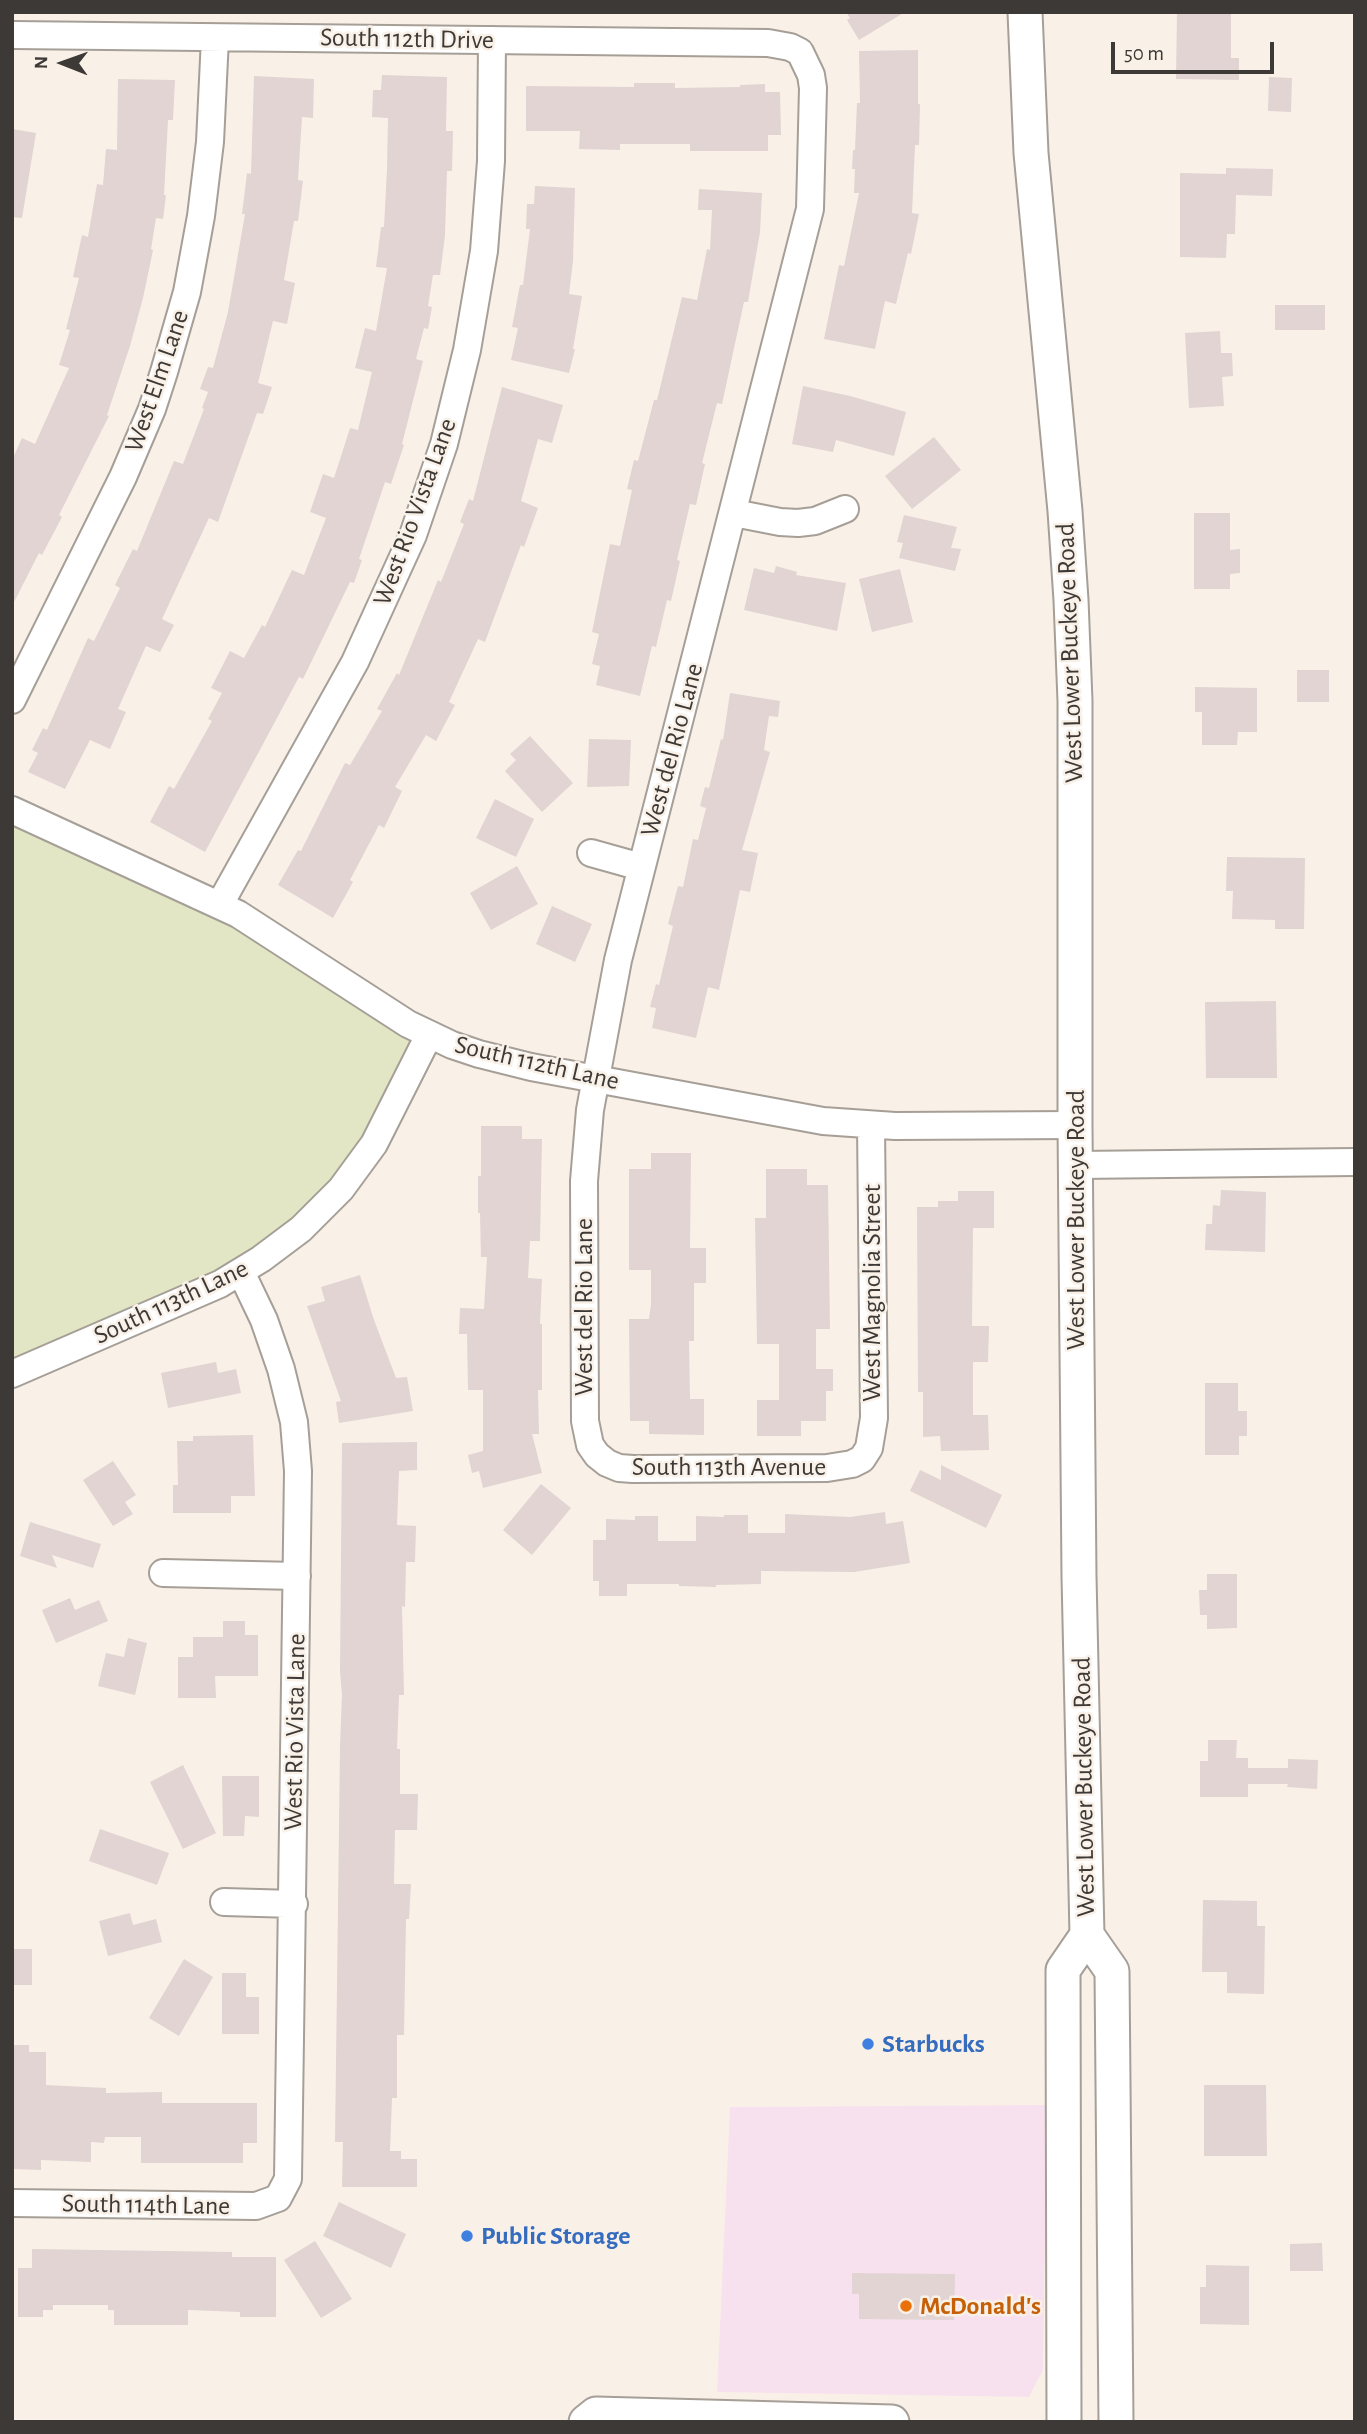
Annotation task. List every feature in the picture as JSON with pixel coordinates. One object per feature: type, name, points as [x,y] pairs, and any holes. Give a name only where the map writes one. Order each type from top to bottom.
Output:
[{"type":"main road","name":"West Lower Buckeye Road","points":[[1025,12],[1031,153],[1071,600],[1075,701],[1079,1576],[1087,1935],[1063,1970],[1064,2422]]},
{"type":"main road","points":[[1087,1935],[1112,1971],[1116,2422]]},
{"type":"main road","points":[[586,2422],[596,2414],[892,2422]]},
{"type":"street","name":"South 112th Drive","points":[[12,35],[768,43],[790,47],[800,52]]},
{"type":"street","name":"West Elm Lane","points":[[12,700],[123,477],[152,409],[164,372],[187,292],[205,192],[215,37]]},
{"type":"street","name":"West Rio Vista Lane","points":[[220,904],[355,663],[413,535],[444,444],[467,351],[484,251],[491,162],[492,40]]},
{"type":"street","name":"West del Rio Lane","points":[[597,1455],[590,1445],[585,1420],[584,1170],[587,1132],[618,960],[810,209],[813,88],[811,75],[800,52]]},
{"type":"street","points":[[734,513],[798,523],[822,519],[845,509]]},
{"type":"street","name":"South 112th Lane","points":[[12,810],[220,904],[257,925],[386,1011],[429,1035],[505,1061],[796,1117],[871,1125],[1075,1125]]},
{"type":"street","points":[[591,853],[641,867]]},
{"type":"street","name":"South 113th Lane","points":[[12,1374],[195,1296],[241,1272],[301,1229],[349,1178],[374,1144],[429,1035]]},
{"type":"street","name":"West Magnolia Street","points":[[862,1459],[869,1448],[874,1418],[871,1125]]},
{"type":"street","points":[[1076,1165],[1355,1162]]},
{"type":"street","name":"West Rio Vista Lane","points":[[241,1272],[273,1344],[288,1395],[294,1422],[298,1471],[290,2167],[288,2179],[278,2198]]},
{"type":"street","name":"South 113th Avenue","points":[[597,1455],[607,1463],[633,1469],[827,1468],[852,1464],[862,1459]]},
{"type":"street","points":[[163,1573],[297,1576]]},
{"type":"street","points":[[224,1902],[294,1904]]},
{"type":"street","name":"South 114th Lane","points":[[12,2203],[244,2207],[278,2198]]},
{"type":"shaded area","points":[[1047,2105],[1043,2370],[1029,2397],[717,2392],[730,2107]]},
{"type":"green space","points":[[12,810],[190,891],[429,1035],[402,1092],[301,1229],[12,1374]]},
{"type":"building","points":[[846,12],[905,12],[859,40],[847,20],[850,18]]},
{"type":"building","points":[[1177,12],[1231,12],[1231,58],[1239,58],[1239,80],[1176,79]]},
{"type":"building","points":[[918,50],[919,145],[915,145],[912,213],[919,214],[911,254],[908,253],[896,304],[885,301],[875,349],[824,339],[839,265],[844,266],[859,193],[854,193],[855,169],[852,169],[857,103],[860,103],[859,51]]},
{"type":"building","points":[[382,75],[447,77],[446,131],[453,131],[452,171],[447,171],[445,235],[440,275],[433,275],[428,306],[432,307],[428,329],[424,328],[416,359],[423,361],[402,444],[404,445],[391,484],[385,482],[359,559],[362,560],[354,583],[350,582],[303,679],[299,677],[205,852],[150,822],[169,786],[174,789],[212,721],[208,719],[222,693],[211,688],[230,651],[244,658],[262,625],[265,627],[292,570],[304,575],[326,518],[310,512],[323,474],[334,478],[350,428],[358,430],[372,372],[355,368],[365,328],[376,331],[387,268],[376,267],[381,227],[384,227],[388,118],[372,117],[373,90],[381,90]]},
{"type":"building","points":[[254,76],[314,79],[313,118],[302,117],[298,180],[303,181],[298,221],[294,221],[284,280],[295,283],[287,324],[273,321],[258,383],[272,387],[263,414],[257,413],[218,522],[209,518],[162,619],[174,625],[160,652],[146,646],[118,709],[126,712],[110,749],[90,740],[65,789],[28,772],[38,753],[32,750],[43,728],[47,730],[88,638],[94,641],[120,588],[115,585],[133,549],[137,551],[174,461],[183,464],[204,409],[202,408],[208,392],[200,389],[208,367],[213,368],[228,312],[245,214],[242,214],[247,173],[251,174]]},
{"type":"building","points":[[1269,77],[1292,78],[1291,112],[1268,111]]},
{"type":"building","points":[[118,79],[175,80],[173,120],[168,120],[163,219],[156,218],[153,250],[143,298],[107,415],[109,416],[59,515],[62,517],[42,555],[39,553],[12,606],[12,460],[22,438],[35,444],[69,368],[59,365],[70,330],[66,329],[79,278],[73,277],[82,235],[88,237],[97,184],[103,185],[106,149],[117,150]]},
{"type":"building","points":[[634,83],[675,83],[675,88],[765,84],[765,92],[780,92],[781,135],[768,135],[768,151],[690,151],[690,144],[620,144],[620,150],[579,149],[580,131],[526,131],[526,86],[634,87]]},
{"type":"building","points":[[12,129],[36,133],[22,218],[12,217]]},
{"type":"building","points":[[1226,168],[1273,169],[1272,196],[1236,195],[1235,234],[1227,234],[1226,258],[1180,257],[1180,173],[1226,174]]},
{"type":"building","points":[[535,186],[575,188],[573,261],[569,294],[582,296],[569,373],[511,360],[518,328],[512,327],[520,285],[523,285],[530,229],[526,229],[527,204],[534,204]]},
{"type":"building","points":[[699,189],[762,193],[760,232],[748,302],[744,302],[722,404],[717,403],[702,463],[705,464],[696,505],[690,504],[671,601],[667,600],[656,647],[652,646],[640,696],[596,685],[600,666],[592,664],[599,634],[592,632],[610,544],[620,546],[632,490],[627,489],[634,460],[638,461],[654,400],[657,400],[682,297],[697,300],[707,249],[710,250],[712,210],[698,210]]},
{"type":"building","points":[[1275,305],[1325,305],[1325,330],[1275,330]]},
{"type":"building","points":[[1220,331],[1221,353],[1232,353],[1233,376],[1222,377],[1224,406],[1189,408],[1185,333]]},
{"type":"building","points":[[803,386],[906,412],[894,456],[836,440],[833,452],[792,444]]},
{"type":"building","points":[[502,387],[563,405],[552,443],[538,439],[521,501],[538,508],[524,547],[521,545],[485,642],[478,639],[449,702],[455,705],[436,741],[426,735],[395,787],[402,791],[384,828],[379,825],[333,918],[278,885],[298,850],[301,851],[345,763],[350,765],[382,711],[377,709],[397,673],[399,675],[438,580],[441,582],[464,524],[460,522],[469,499],[473,501]]},
{"type":"building","points":[[934,437],[961,470],[912,509],[885,476]]},
{"type":"building","points":[[1194,513],[1230,513],[1230,550],[1240,549],[1240,573],[1230,574],[1230,589],[1194,589]]},
{"type":"building","points":[[904,515],[957,527],[951,548],[961,549],[955,571],[899,558],[903,543],[897,542]]},
{"type":"building","points":[[776,566],[797,572],[796,575],[846,583],[837,631],[744,610],[754,568],[774,573]]},
{"type":"building","points":[[900,569],[913,622],[872,632],[859,579]]},
{"type":"building","points":[[1297,670],[1329,670],[1329,702],[1297,702]]},
{"type":"building","points":[[1195,687],[1257,688],[1257,732],[1238,732],[1237,745],[1202,745],[1202,712],[1195,712]]},
{"type":"building","points":[[730,693],[780,701],[778,717],[769,716],[764,750],[770,752],[742,850],[758,853],[750,892],[740,890],[719,990],[708,987],[696,1038],[652,1028],[656,1008],[650,1007],[656,984],[659,985],[673,926],[668,924],[678,886],[683,887],[693,839],[698,840],[706,808],[700,806],[705,787],[709,788],[721,739],[723,740]]},
{"type":"building","points":[[530,736],[573,783],[542,812],[505,771],[516,760],[510,754]]},
{"type":"building","points":[[589,739],[631,740],[629,786],[587,787]]},
{"type":"building","points":[[495,799],[534,819],[516,857],[476,838]]},
{"type":"building","points":[[1227,857],[1305,858],[1304,929],[1275,929],[1275,920],[1232,919],[1233,891],[1226,891]]},
{"type":"building","points":[[517,866],[538,904],[491,930],[470,893]]},
{"type":"building","points":[[552,906],[592,924],[575,962],[536,944]]},
{"type":"building","points":[[1276,1001],[1277,1078],[1206,1078],[1205,1002]]},
{"type":"building","points":[[481,1126],[522,1126],[522,1139],[542,1139],[540,1241],[530,1241],[528,1278],[542,1279],[542,1390],[538,1390],[539,1434],[532,1434],[542,1473],[483,1488],[479,1471],[472,1473],[468,1455],[483,1451],[483,1390],[468,1390],[467,1334],[459,1334],[460,1308],[484,1309],[487,1257],[481,1257],[478,1213]]},
{"type":"building","points":[[651,1153],[691,1153],[690,1248],[706,1248],[706,1283],[694,1283],[694,1341],[689,1341],[690,1399],[704,1399],[704,1435],[649,1434],[649,1421],[630,1421],[629,1319],[649,1319],[651,1270],[629,1270],[629,1169],[651,1169]]},
{"type":"building","points":[[766,1169],[807,1169],[807,1185],[828,1185],[830,1329],[816,1329],[816,1369],[833,1369],[833,1391],[826,1391],[826,1421],[801,1421],[801,1436],[757,1436],[757,1400],[779,1400],[779,1344],[757,1344],[755,1218],[766,1218]]},
{"type":"building","points":[[1221,1190],[1266,1192],[1265,1252],[1205,1250],[1206,1224],[1212,1224],[1213,1205],[1220,1206]]},
{"type":"building","points":[[958,1191],[994,1191],[994,1228],[973,1228],[972,1326],[989,1326],[988,1362],[973,1362],[973,1415],[988,1415],[989,1450],[941,1451],[940,1436],[923,1437],[923,1392],[918,1392],[917,1207],[938,1207],[938,1201],[958,1201]]},
{"type":"building","points":[[360,1275],[396,1378],[407,1377],[413,1411],[339,1423],[336,1402],[341,1401],[307,1306],[325,1301],[321,1287]]},
{"type":"building","points":[[216,1362],[218,1373],[236,1369],[241,1393],[168,1408],[161,1373]]},
{"type":"building","points":[[1205,1383],[1238,1383],[1238,1411],[1247,1411],[1247,1436],[1239,1436],[1239,1455],[1205,1455]]},
{"type":"building","points":[[253,1435],[255,1496],[231,1496],[231,1513],[173,1513],[173,1485],[178,1485],[177,1441],[193,1441],[193,1436]]},
{"type":"building","points":[[417,1442],[417,1470],[399,1471],[397,1525],[416,1526],[415,1562],[406,1562],[405,1607],[402,1606],[404,1695],[399,1695],[397,1749],[400,1749],[400,1794],[418,1794],[417,1830],[395,1830],[394,1884],[411,1884],[409,1919],[406,1919],[404,2035],[397,2035],[397,2098],[392,2098],[390,2151],[401,2151],[401,2159],[417,2159],[417,2187],[342,2187],[343,2142],[335,2142],[342,1695],[342,1443]]},
{"type":"building","points":[[113,1461],[136,1495],[125,1502],[133,1514],[113,1526],[83,1480]]},
{"type":"building","points":[[941,1465],[1002,1495],[986,1528],[910,1491],[920,1470],[941,1480]]},
{"type":"building","points":[[541,1484],[571,1508],[532,1555],[503,1530]]},
{"type":"building","points":[[885,1512],[886,1524],[903,1521],[910,1563],[854,1572],[761,1571],[761,1584],[716,1587],[627,1584],[627,1596],[599,1596],[599,1581],[593,1581],[593,1540],[606,1540],[606,1519],[635,1520],[635,1516],[658,1516],[658,1541],[696,1541],[696,1516],[748,1515],[748,1533],[785,1533],[785,1514],[850,1517]]},
{"type":"building","points":[[30,1522],[101,1544],[93,1568],[52,1555],[57,1568],[20,1556]]},
{"type":"building","points":[[1207,1574],[1237,1574],[1237,1628],[1207,1629],[1207,1615],[1200,1615],[1199,1590],[1207,1590]]},
{"type":"building","points":[[70,1598],[75,1610],[99,1600],[108,1621],[56,1643],[42,1610]]},
{"type":"building","points":[[223,1621],[245,1621],[245,1635],[258,1635],[258,1676],[215,1676],[216,1698],[178,1698],[178,1657],[193,1657],[193,1637],[223,1637]]},
{"type":"building","points":[[128,1638],[147,1643],[135,1695],[98,1686],[106,1653],[124,1657]]},
{"type":"building","points":[[1208,1740],[1237,1740],[1236,1758],[1248,1758],[1248,1768],[1288,1768],[1288,1759],[1318,1760],[1317,1789],[1287,1787],[1288,1784],[1248,1784],[1248,1797],[1200,1797],[1200,1761],[1208,1761]]},
{"type":"building","points":[[183,1765],[216,1833],[183,1849],[150,1782]]},
{"type":"building","points":[[222,1776],[259,1776],[259,1817],[245,1816],[244,1836],[223,1836]]},
{"type":"building","points":[[100,1829],[169,1853],[157,1885],[89,1861]]},
{"type":"building","points":[[1203,1900],[1257,1901],[1257,1926],[1265,1926],[1264,1994],[1227,1993],[1227,1972],[1202,1972]]},
{"type":"building","points":[[130,1913],[133,1925],[156,1919],[162,1942],[108,1956],[99,1921]]},
{"type":"building","points":[[12,1949],[32,1949],[32,1985],[12,1985]]},
{"type":"building","points":[[184,1959],[213,1977],[179,2036],[149,2018]]},
{"type":"building","points":[[222,1973],[246,1973],[246,1997],[259,1997],[259,2034],[222,2034]]},
{"type":"building","points":[[12,2045],[29,2045],[29,2052],[46,2052],[46,2085],[106,2088],[106,2093],[162,2092],[162,2103],[257,2103],[257,2143],[243,2143],[243,2163],[141,2163],[141,2137],[105,2137],[104,2143],[91,2142],[91,2162],[41,2160],[41,2170],[12,2169]]},
{"type":"building","points":[[1204,2085],[1266,2085],[1267,2156],[1204,2156]]},
{"type":"building","points":[[339,2202],[406,2234],[391,2268],[323,2236]]},
{"type":"building","points":[[315,2241],[352,2299],[321,2318],[284,2260]]},
{"type":"building","points":[[1322,2243],[1323,2271],[1290,2271],[1290,2244]]},
{"type":"building","points":[[32,2249],[232,2252],[232,2257],[276,2257],[276,2317],[240,2317],[240,2312],[188,2310],[188,2325],[114,2325],[114,2310],[108,2310],[108,2305],[53,2305],[53,2310],[43,2310],[43,2317],[18,2317],[18,2268],[32,2268]]},
{"type":"building","points":[[1206,2265],[1249,2266],[1249,2325],[1200,2324],[1200,2287],[1206,2287]]},
{"type":"building","name":"McDonald's","points":[[852,2273],[955,2274],[954,2320],[859,2319],[859,2294],[852,2294]]},
{"type":"place","name":"Starbucks","points":[[868,2044]]},
{"type":"place","name":"Public Storage","points":[[467,2236]]},
{"type":"place","name":"McDonald's","points":[[906,2306]]}]
